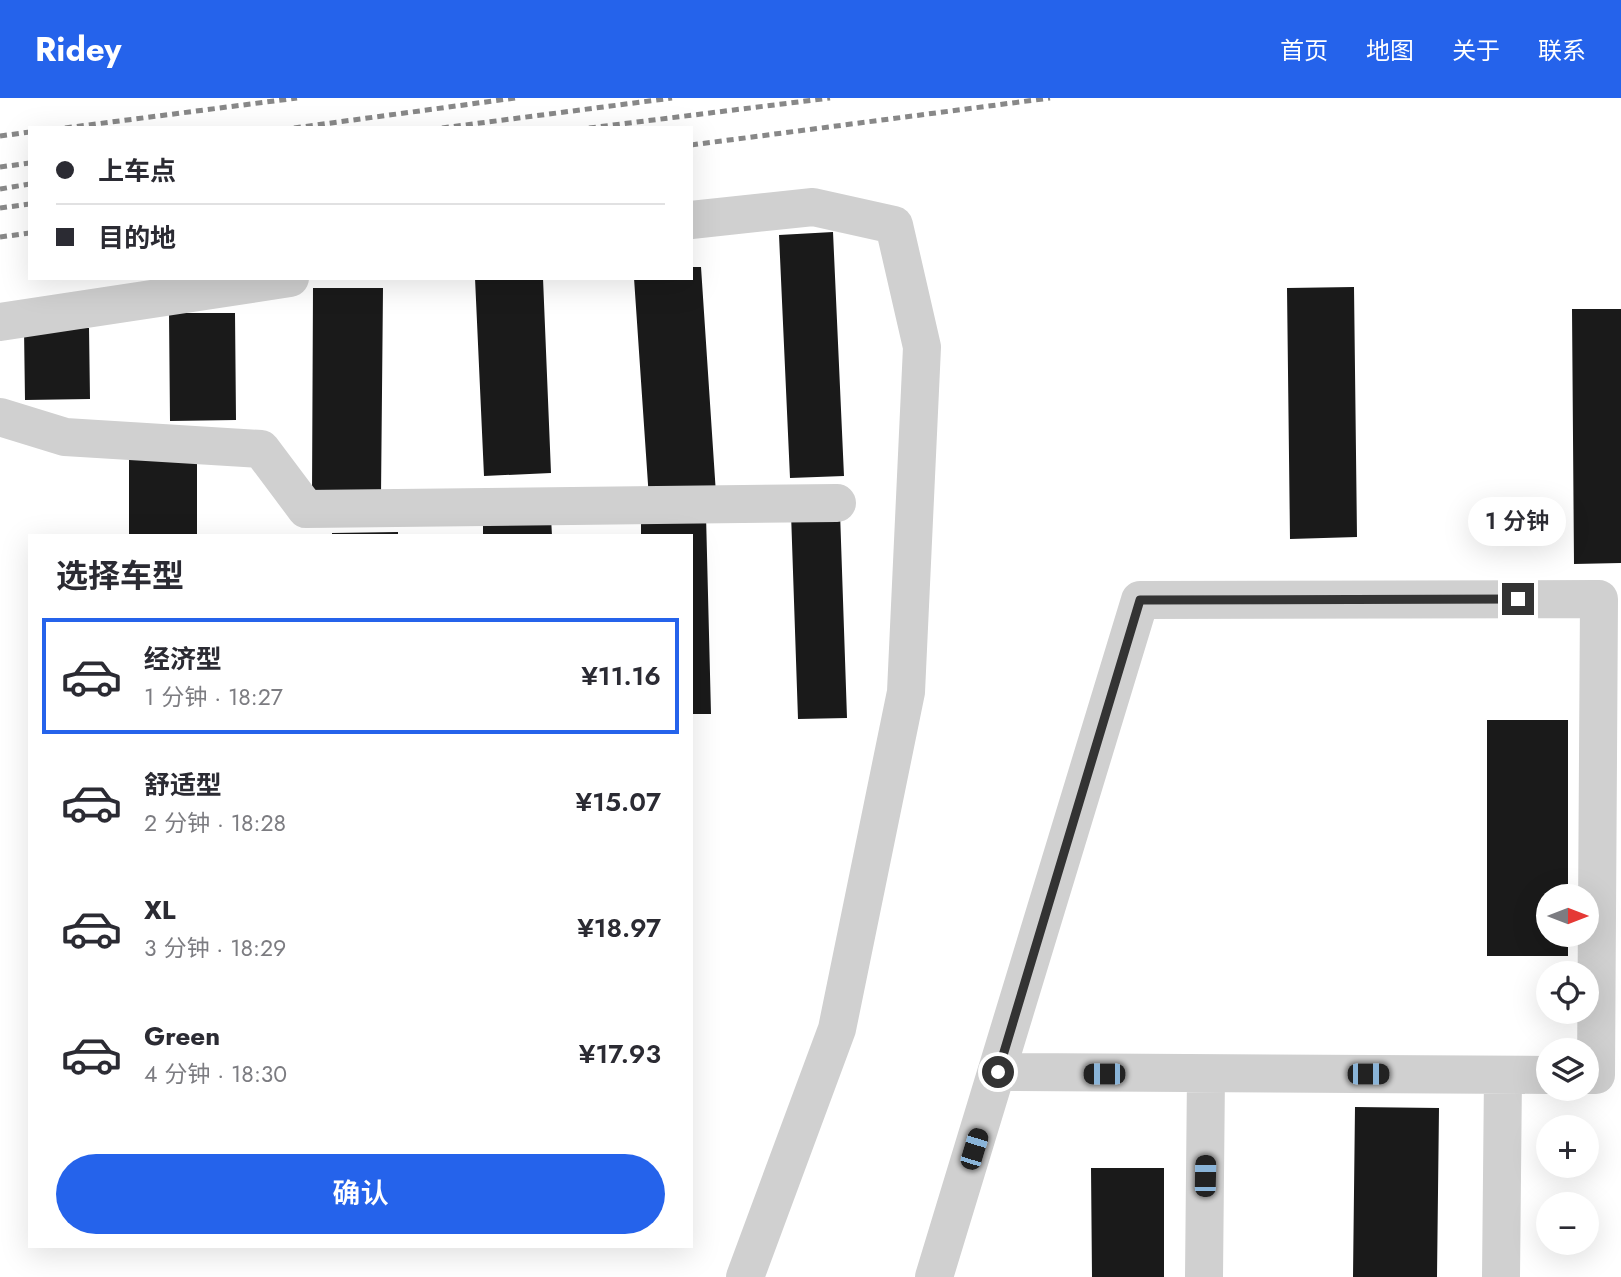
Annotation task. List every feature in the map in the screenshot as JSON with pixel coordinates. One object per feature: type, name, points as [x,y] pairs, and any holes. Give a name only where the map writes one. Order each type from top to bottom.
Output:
[{"type":"street","points":[[693,220],[813,207],[894,225],[922,347],[906,692],[837,1029],[746,1277]]},
{"type":"street","points":[[0,322],[277,280]]},
{"type":"street","points":[[0,417],[65,437],[261,449],[306,509],[837,503]]},
{"type":"street","points":[[934,1277],[1140,600],[1599,599],[1596,1075],[1600,1075]]},
{"type":"street","points":[[998,1072],[1536,1075]]},
{"type":"street","points":[[1204,1277],[1206,1074]]},
{"type":"street","points":[[1501,1277],[1503,1074]]},
{"type":"building","points":[[833,232],[844,476],[790,478],[779,235]]},
{"type":"building","points":[[693,267],[701,267],[716,494],[649,499],[634,280],[693,280]]},
{"type":"building","points":[[475,280],[543,280],[551,473],[484,476]]},
{"type":"building","points":[[1354,287],[1357,537],[1290,539],[1287,288]]},
{"type":"building","points":[[313,288],[383,288],[381,495],[312,494]]},
{"type":"building","points":[[1572,309],[1621,309],[1621,563],[1574,564]]},
{"type":"building","points":[[169,313],[235,313],[236,420],[170,421]]},
{"type":"building","points":[[89,328],[90,399],[25,400],[24,329]]},
{"type":"building","points":[[129,460],[197,460],[197,534],[129,534]]},
{"type":"building","points":[[840,512],[847,718],[798,719],[791,513]]},
{"type":"building","points":[[706,515],[711,714],[693,714],[693,534],[641,534],[641,517]]},
{"type":"building","points":[[551,517],[552,534],[483,534],[483,520]]},
{"type":"building","points":[[398,532],[398,534],[332,534]]},
{"type":"building","points":[[1487,720],[1568,720],[1568,884],[1536,884],[1536,947],[1568,947],[1568,956],[1487,956]]},
{"type":"building","points":[[1355,1107],[1439,1108],[1437,1277],[1353,1277]]},
{"type":"building","points":[[1091,1168],[1164,1168],[1164,1277],[1092,1277]]},
{"type":"railway","points":[[80,126],[297,98]]},
{"type":"railway","points":[[309,126],[515,98]]},
{"type":"railway","points":[[457,126],[672,98]]},
{"type":"railway","points":[[605,126],[830,98]]},
{"type":"railway","points":[[693,145],[1050,98]]},
{"type":"railway","points":[[0,136],[28,132]]},
{"type":"railway","points":[[0,167],[28,163]]},
{"type":"railway","points":[[0,189],[28,184]]},
{"type":"railway","points":[[0,208],[28,204]]},
{"type":"railway","points":[[0,237],[28,233]]},
{"type":"route","points":[[998,1072],[1140,600],[1518,599]]}]
